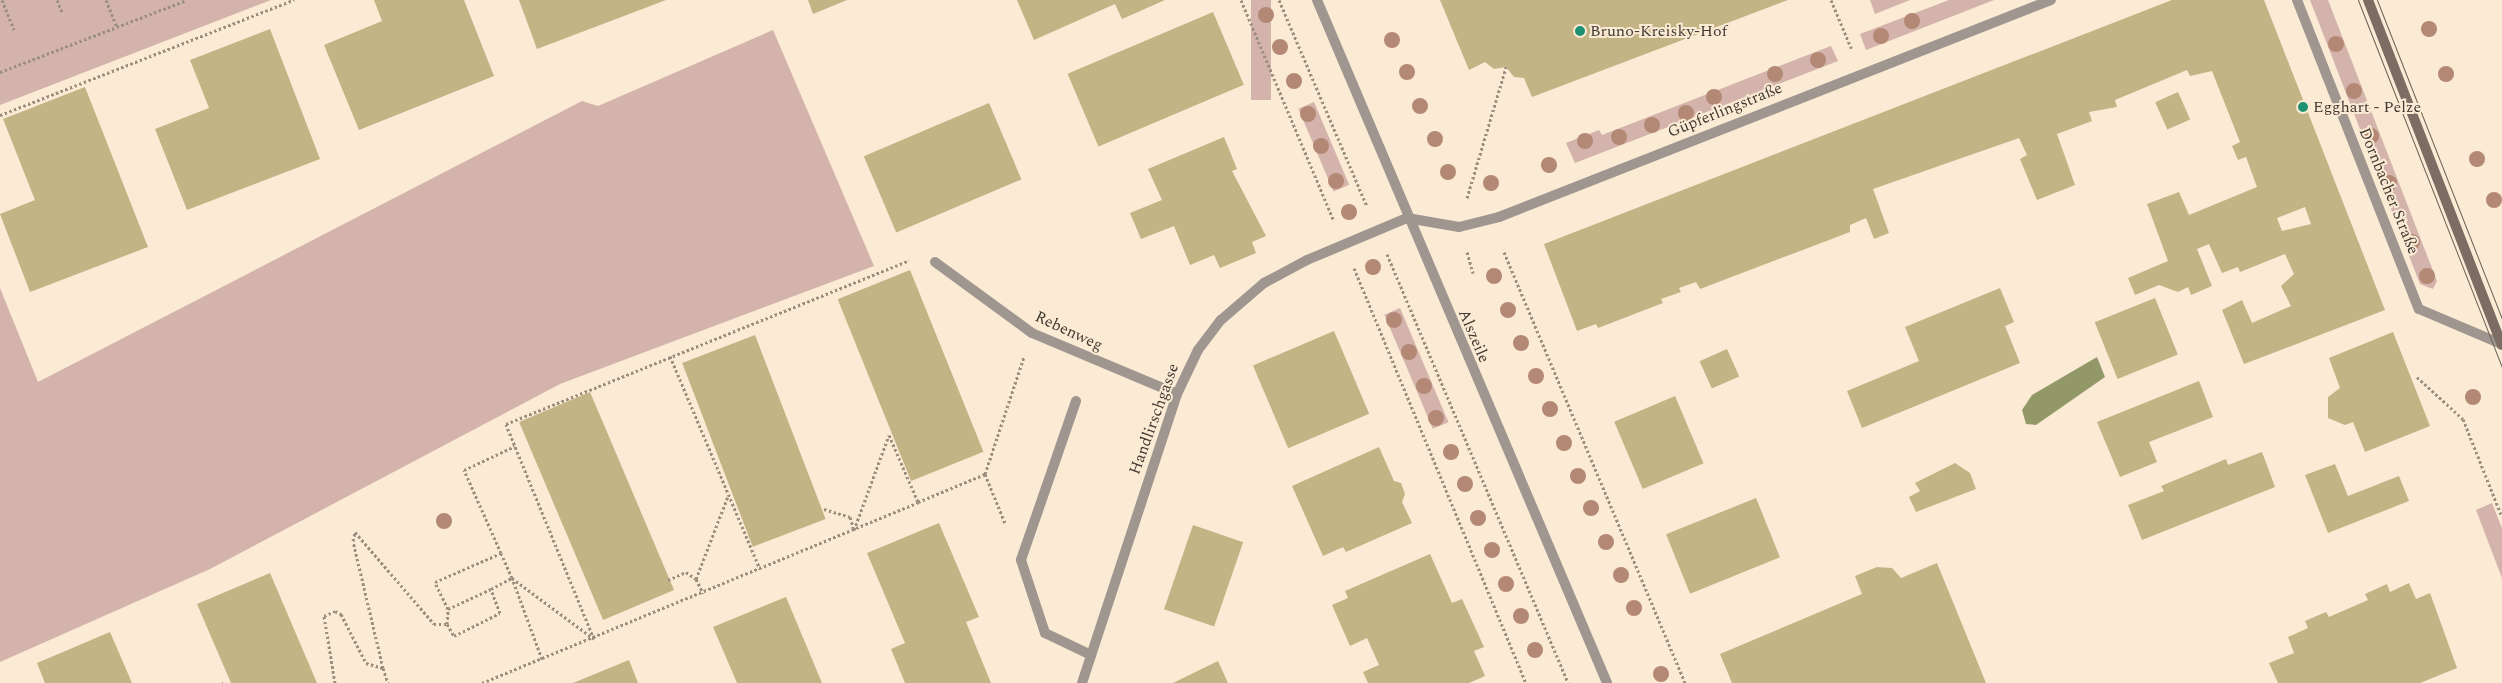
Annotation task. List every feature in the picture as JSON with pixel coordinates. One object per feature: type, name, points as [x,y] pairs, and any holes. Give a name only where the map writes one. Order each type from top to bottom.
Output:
[{"type":"main road","name":"Dornbacher Straße","points":[[2368,0],[2502,344]]},
{"type":"street","name":"Alszeile","points":[[1317,0],[1407,218],[1607,683]]},
{"type":"street","name":"Güpferlingstraße","points":[[1407,218],[1459,227],[1499,217],[1860,72],[2051,0]]},
{"type":"street","name":"Dornbacher Straße","points":[[2297,0],[2419,309],[2502,344]]},
{"type":"street","name":"Handlirschgasse","points":[[1082,683],[1176,394],[1198,350],[1244,298],[1284,271],[1407,218]]},
{"type":"street","name":"Rebenweg","points":[[934,262],[1032,333],[1176,394]]},
{"type":"street","points":[[1076,401],[1021,560],[1045,633],[1091,655]]},
{"type":"path","points":[[2,0],[14,30]]},
{"type":"path","points":[[57,0],[62,12]]},
{"type":"path","points":[[106,0],[117,27]]},
{"type":"path","points":[[0,72],[187,0]]},
{"type":"path","points":[[0,115],[294,0]]},
{"type":"path","points":[[1241,0],[1526,683]]},
{"type":"path","points":[[1279,0],[1568,683]]},
{"type":"path","points":[[1831,0],[1860,72]]},
{"type":"path","points":[[1473,273],[1459,227],[1506,67]]},
{"type":"path","points":[[1504,252],[1685,683]]},
{"type":"path","points":[[594,639],[506,424],[922,255],[934,262]]},
{"type":"path","points":[[1021,560],[985,474],[1032,333]]},
{"type":"path","points":[[670,356],[760,569]]},
{"type":"path","points":[[2417,377],[2463,419],[2502,516]]},
{"type":"path","points":[[854,530],[889,436],[918,502]]},
{"type":"path","points":[[515,446],[464,470],[512,578],[542,659]]},
{"type":"path","points":[[482,683],[594,639],[985,474]]},
{"type":"path","points":[[696,579],[729,495]]},
{"type":"path","points":[[824,509],[850,517],[854,530]]},
{"type":"path","points":[[388,683],[353,541],[355,532],[434,624],[448,624]]},
{"type":"path","points":[[491,589],[500,613],[454,636],[448,624],[448,609],[435,582],[501,553]]},
{"type":"path","points":[[668,580],[686,572],[696,579],[703,593]]},
{"type":"path","points":[[512,578],[594,639]]},
{"type":"path","points":[[448,609],[512,578]]},
{"type":"path","points":[[336,683],[324,616],[328,612],[341,614],[366,663],[384,668]]},
{"type":"shaded area","points":[[0,0],[271,0],[0,105]]},
{"type":"shaded area","points":[[1251,0],[1271,0],[1271,100],[1251,100]]},
{"type":"shaded area","points":[[1870,0],[1910,0],[1875,14]]},
{"type":"shaded area","points":[[1949,0],[1994,0],[1866,50],[1860,34]]},
{"type":"shaded area","points":[[2310,0],[2328,0],[2437,281],[2433,289],[2420,284]]},
{"type":"shaded area","points":[[773,30],[874,266],[560,384],[210,569],[0,662],[0,288],[38,382],[582,101],[598,106]]},
{"type":"shaded area","points":[[1831,46],[1838,61],[1575,163],[1566,143],[1599,130],[1602,135]]},
{"type":"shaded area","points":[[1314,102],[1349,185],[1334,191],[1298,109]]},
{"type":"shaded area","points":[[1400,308],[1448,422],[1433,429],[1384,315]]},
{"type":"shaded area","points":[[2097,357],[2105,377],[2036,425],[2026,424],[2022,410],[2032,395]]},
{"type":"shaded area","points":[[2492,503],[2502,528],[2502,578],[2476,510]]},
{"type":"building","points":[[374,0],[464,0],[494,76],[359,130],[324,45],[382,21]]},
{"type":"building","points":[[519,0],[666,0],[537,49]]},
{"type":"building","points":[[808,0],[847,0],[813,14]]},
{"type":"building","points":[[1017,0],[1165,0],[1122,19],[1115,4],[1034,40]]},
{"type":"building","name":"Bruno-Kreisky-Hof","points":[[1440,0],[1788,0],[1532,97],[1524,78],[1514,77],[1506,67],[1494,69],[1485,62],[1469,70]]},
{"type":"building","points":[[2172,0],[2264,0],[2385,310],[2244,364],[2222,310],[2242,300],[2252,323],[2291,306],[2281,286],[2294,274],[2285,254],[2240,272],[2238,267],[2222,273],[2209,244],[2197,249],[2212,286],[2191,295],[2188,287],[2178,292],[2159,285],[2135,295],[2128,278],[2168,261],[2147,204],[2179,192],[2189,215],[2257,187],[2246,157],[2238,160],[2232,146],[2240,142],[2212,71],[2190,76],[2187,70],[2115,100],[2117,107],[2089,112],[2092,121],[2057,134],[2075,185],[2037,200],[2020,159],[2027,155],[2019,138],[1873,189],[1889,233],[1874,239],[1866,218],[1850,225],[1850,232],[1700,289],[1696,282],[1679,288],[1681,292],[1661,299],[1663,303],[1598,328],[1596,324],[1577,331],[1544,244]],"holes":[[[2305,207],[2311,224],[2282,231],[2277,218]]]},
{"type":"building","points":[[1213,12],[1244,85],[1098,146],[1068,74]]},
{"type":"building","points":[[270,29],[320,159],[187,210],[155,129],[209,108],[190,60]]},
{"type":"building","points":[[85,87],[148,247],[30,292],[0,214],[35,200],[3,119]]},
{"type":"building","points":[[2178,92],[2190,119],[2167,130],[2155,102]]},
{"type":"building","points":[[989,103],[1021,179],[896,233],[864,156]]},
{"type":"building","points":[[1224,137],[1237,169],[1232,171],[1266,236],[1252,242],[1256,253],[1220,268],[1214,255],[1190,265],[1174,226],[1141,239],[1130,213],[1162,200],[1148,169]]},
{"type":"building","points":[[910,270],[983,452],[911,481],[838,299]]},
{"type":"building","points":[[2000,288],[2014,322],[2005,326],[2020,363],[1862,428],[1847,391],[1919,361],[1905,327]]},
{"type":"building","points":[[2155,298],[2178,355],[2118,379],[2095,322]]},
{"type":"building","points":[[1334,331],[1369,414],[1288,448],[1253,365]]},
{"type":"building","points":[[2393,332],[2430,426],[2365,452],[2353,422],[2345,425],[2328,418],[2328,397],[2340,388],[2329,358]]},
{"type":"building","points":[[755,335],[826,519],[753,547],[682,363]]},
{"type":"building","points":[[1727,349],[1739,376],[1712,389],[1700,361]]},
{"type":"building","points":[[2199,381],[2213,417],[2149,442],[2157,462],[2120,477],[2097,422]]},
{"type":"building","points":[[590,392],[674,590],[603,620],[519,422]]},
{"type":"building","points":[[1675,396],[1704,463],[1643,489],[1614,422]]},
{"type":"building","points":[[1379,447],[1394,481],[1401,483],[1405,494],[1402,502],[1412,523],[1346,552],[1343,547],[1323,556],[1292,486]]},
{"type":"building","points":[[2262,452],[2275,487],[2142,540],[2128,505],[2164,491],[2161,486],[2226,459],[2228,465]]},
{"type":"building","points":[[1955,463],[1970,473],[1976,489],[1916,512],[1909,497],[1920,491],[1915,483]]},
{"type":"building","points":[[2335,464],[2348,496],[2399,476],[2409,501],[2328,533],[2305,475]]},
{"type":"building","points":[[1756,498],[1780,557],[1690,594],[1666,534]]},
{"type":"building","points":[[939,523],[979,617],[966,622],[991,683],[905,683],[891,649],[905,643],[867,553]]},
{"type":"building","points":[[1193,525],[1243,542],[1214,626],[1164,609]]},
{"type":"building","points":[[1430,554],[1452,603],[1462,599],[1484,647],[1474,651],[1485,676],[1469,683],[1368,683],[1363,672],[1379,665],[1367,638],[1350,646],[1332,605],[1348,598],[1345,591]]},
{"type":"building","points":[[1937,563],[1986,683],[1732,683],[1720,654],[1862,594],[1855,576],[1877,567],[1892,568],[1901,578]]},
{"type":"building","points":[[270,573],[317,683],[231,683],[197,604]]},
{"type":"building","points":[[2409,583],[2416,599],[2430,593],[2457,668],[2420,683],[2278,683],[2269,663],[2294,653],[2288,637],[2308,628],[2305,621],[2326,612],[2329,617],[2368,600],[2365,594],[2387,584],[2390,592]]},
{"type":"building","points":[[786,597],[822,683],[737,683],[713,627]]},
{"type":"building","points":[[110,632],[132,683],[45,683],[37,663]]},
{"type":"building","points":[[629,660],[638,683],[573,683]]},
{"type":"building","points":[[1218,661],[1228,683],[1173,683]]},
{"type":"tram line","points":[[2358,0],[2502,367]]},
{"type":"tram line","points":[[2377,0],[2502,319]]},
{"type":"place","name":"Bruno-Kreisky-Hof","points":[[1580,31]]},
{"type":"place","name":"Egghart - Pelze","points":[[2303,107]]}]
